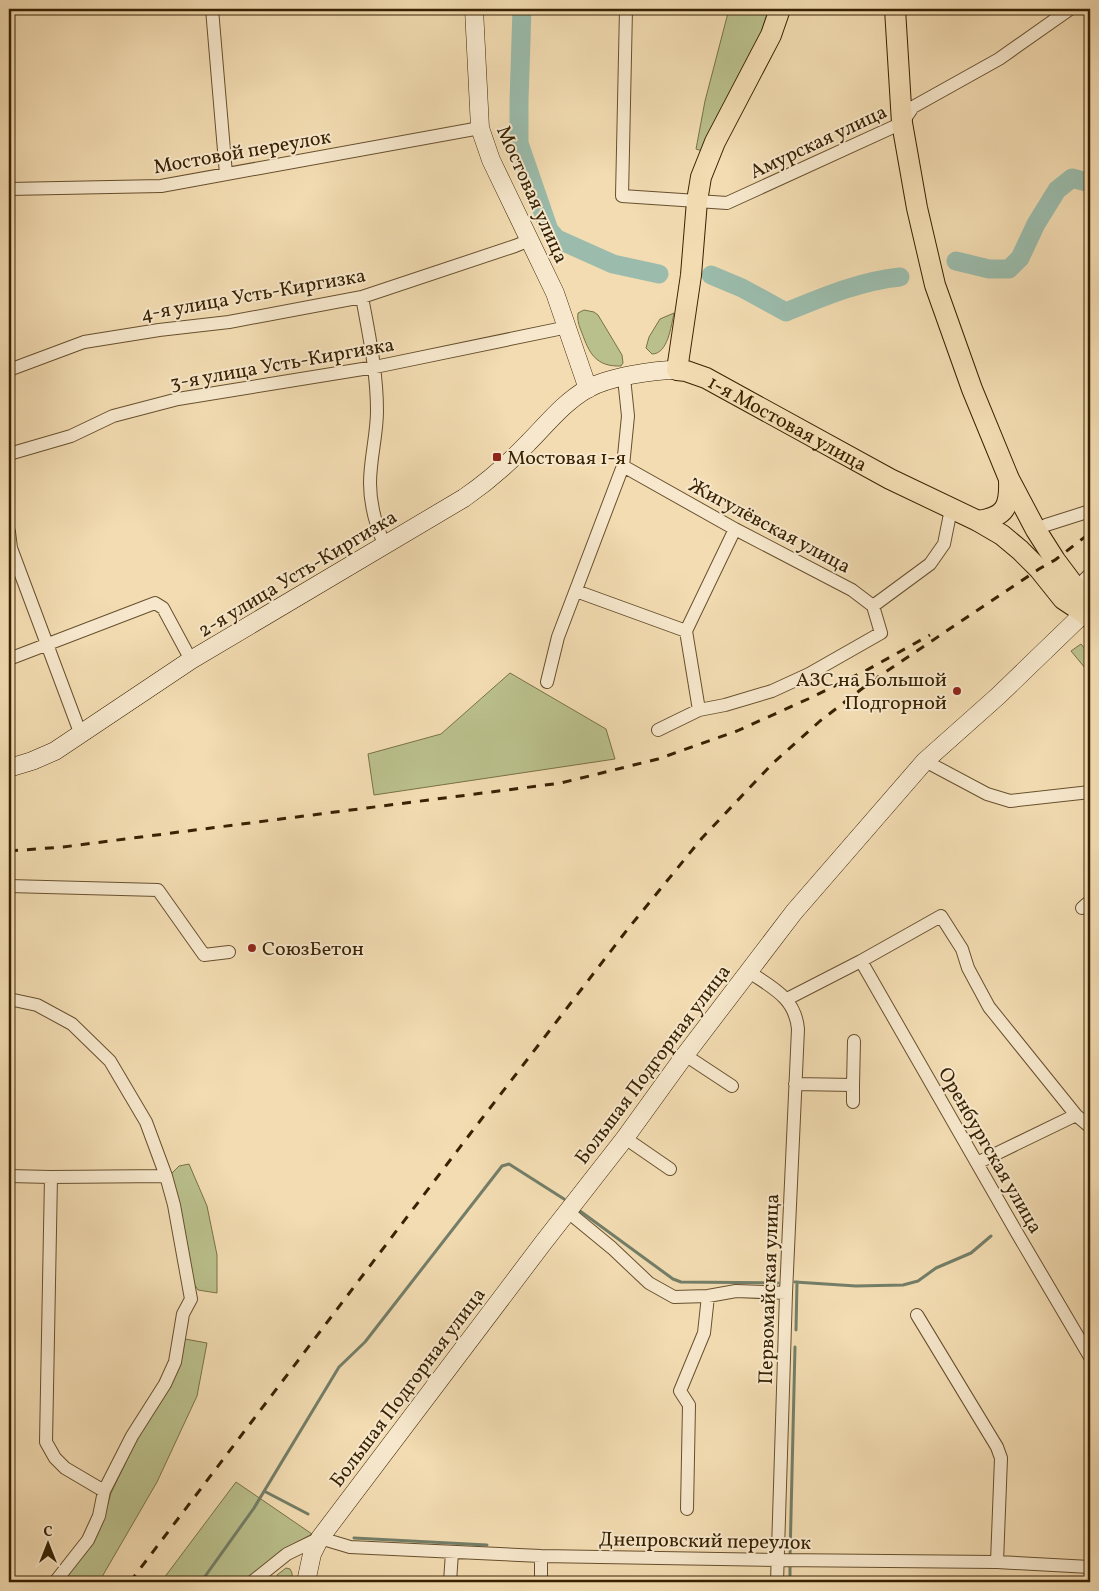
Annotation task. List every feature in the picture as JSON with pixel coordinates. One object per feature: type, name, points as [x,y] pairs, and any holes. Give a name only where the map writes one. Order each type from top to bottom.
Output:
[{"type":"main road","name":"Мостовая улица","points":[[474,9],[480,128],[490,160],[555,293],[588,389]]},
{"type":"main road","points":[[677,370],[691,275],[697,201],[701,177],[715,142],[771,35],[780,9]]},
{"type":"main road","points":[[895,9],[902,123],[917,208],[935,285],[972,389],[1008,480],[1055,560],[1083,581],[1087,617]]},
{"type":"main road","name":"1-я Мостовая улица","points":[[588,389],[606,382],[655,371],[677,370],[691,372],[706,378],[890,479],[978,521],[1002,535],[1039,569],[1063,599],[1087,617]]},
{"type":"main road","name":"2-я улица Усть-Киргизка","points":[[9,768],[32,761],[81,735],[191,660],[464,498],[487,482],[530,442],[552,417],[588,389]]},
{"type":"main road","points":[[978,521],[992,519],[1001,514],[1007,507],[1010,497],[1008,480]]},
{"type":"main road","name":"Большая Подгорная улица","points":[[306,1582],[312,1554],[320,1538],[794,912],[925,761],[1087,617]]},
{"type":"street","points":[[212,9],[226,174]]},
{"type":"street","name":"Амурская улица","points":[[626,9],[622,196],[727,203],[902,123],[913,107],[999,58],[1070,9]]},
{"type":"street","name":"Мостовой переулок","points":[[9,189],[161,186],[480,128]]},
{"type":"street","name":"4-я улица Усть-Киргизка","points":[[9,370],[84,342],[159,330],[229,322],[362,297],[530,240]]},
{"type":"street","points":[[362,297],[375,367],[377,414],[370,491],[374,517],[385,546]]},
{"type":"street","name":"3-я улица Усть-Киргизка","points":[[9,454],[71,436],[113,416],[178,399],[375,367],[568,327]]},
{"type":"street","points":[[547,682],[558,637],[623,466],[628,416],[624,378]]},
{"type":"street","name":"Жигулёвская улица","points":[[623,466],[735,529],[852,590],[872,606]]},
{"type":"street","points":[[658,730],[699,710],[726,705],[772,691],[809,674],[881,633],[872,606],[930,564],[944,544],[951,509]]},
{"type":"street","points":[[1036,530],[1090,511]]},
{"type":"street","points":[[699,710],[686,631],[735,529]]},
{"type":"street","points":[[9,532],[11,548],[81,735]]},
{"type":"street","points":[[576,591],[686,631]]},
{"type":"street","points":[[9,659],[155,603],[163,608],[191,660]]},
{"type":"street","points":[[925,761],[987,794],[1010,801],[1090,792]]},
{"type":"street","points":[[9,886],[158,890],[204,955],[229,952]]},
{"type":"street","points":[[748,971],[787,999],[861,961],[941,916],[962,950],[968,968],[989,1006],[1076,1115],[1090,1127]]},
{"type":"street","name":"Оренбургская улица","points":[[861,961],[1090,1357]]},
{"type":"street","points":[[9,999],[38,1005],[72,1024],[110,1061],[146,1122],[166,1176],[174,1206],[190,1300],[183,1314],[175,1362],[165,1384],[132,1436],[104,1491],[99,1516],[88,1540],[55,1582]]},
{"type":"street","name":"Первомайская улица","points":[[777,1582],[786,1293],[798,1029],[794,1013],[787,999]]},
{"type":"street","points":[[853,1102],[854,1041]]},
{"type":"street","points":[[685,1055],[732,1086]]},
{"type":"street","points":[[795,1084],[853,1085]]},
{"type":"street","points":[[977,1163],[1076,1115]]},
{"type":"street","points":[[624,1138],[670,1169]]},
{"type":"street","points":[[9,1176],[166,1176]]},
{"type":"street","points":[[51,1177],[46,1442],[55,1458],[65,1468],[104,1491]]},
{"type":"street","points":[[567,1211],[612,1248],[649,1283],[674,1297],[708,1296],[736,1291],[786,1293]]},
{"type":"street","points":[[687,1509],[689,1405],[680,1391],[704,1333],[708,1296]]},
{"type":"street","points":[[917,1315],[1001,1458],[997,1562]]},
{"type":"street","points":[[252,1582],[286,1554],[320,1538]]},
{"type":"street","name":"Днепровский переулок","points":[[320,1538],[350,1547],[541,1556],[997,1562],[1090,1566]]},
{"type":"street","points":[[450,1582],[452,1552]]},
{"type":"street","points":[[541,1556],[541,1582]]},
{"type":"green space","points":[[729,9],[775,9],[705,152],[696,149],[705,101]]},
{"type":"green space","points":[[584,310],[598,315],[622,355],[623,363],[621,366],[605,364],[591,352],[578,321],[578,313]]},
{"type":"green space","points":[[674,313],[665,344],[657,353],[652,354],[646,348],[649,337],[660,319]]},
{"type":"green space","points":[[1081,644],[1090,655],[1090,674],[1071,651]]},
{"type":"green space","points":[[510,673],[606,729],[615,759],[374,795],[368,754],[441,734]]},
{"type":"green space","points":[[189,1164],[207,1206],[217,1255],[217,1293],[198,1290],[192,1281],[171,1174],[179,1166]]},
{"type":"green space","points":[[185,1339],[207,1343],[197,1396],[157,1482],[99,1582],[62,1582],[92,1545],[104,1517],[111,1493]]},
{"type":"green space","points":[[236,1482],[312,1534],[284,1549],[245,1582],[161,1582]]},
{"type":"green space","points":[[286,1568],[290,1569],[292,1573],[292,1582],[276,1582],[277,1575]]},
{"type":"waterway","points":[[522,9],[519,143],[549,230],[557,239],[613,264],[659,274]]},
{"type":"waterway","points":[[956,261],[989,269],[1009,269],[1020,258],[1036,224],[1057,190],[1072,178],[1090,183]]},
{"type":"waterway","points":[[711,275],[742,288],[786,312],[856,286],[900,277]]},
{"type":"waterway","points":[[201,1582],[254,1508],[339,1367],[365,1342],[502,1166],[509,1164],[564,1199]]},
{"type":"waterway","points":[[580,1211],[673,1279],[681,1282],[778,1283]]},
{"type":"waterway","points":[[795,1282],[856,1286],[903,1285],[918,1281],[936,1268],[971,1253],[991,1236]]},
{"type":"waterway","points":[[796,1330],[797,1282]]},
{"type":"waterway","points":[[790,1557],[795,1347]]},
{"type":"waterway","points":[[264,1491],[308,1514]]},
{"type":"waterway","points":[[354,1538],[487,1545]]},
{"type":"waterway","points":[[790,1563],[790,1582]]},
{"type":"railway","points":[[130,1582],[470,1134],[627,930],[702,838],[773,763],[820,721],[872,681],[1055,560],[1090,533]]},
{"type":"railway","points":[[9,851],[63,847],[561,783],[658,759],[737,731],[865,671],[930,635]]},
{"type":"place","name":"Мостовая 1-я","points":[[497,457]]},
{"type":"place","name":"АЗС на Большой Подгорной","points":[[957,691]]},
{"type":"place","name":"СоюзБетон","points":[[252,948]]}]
